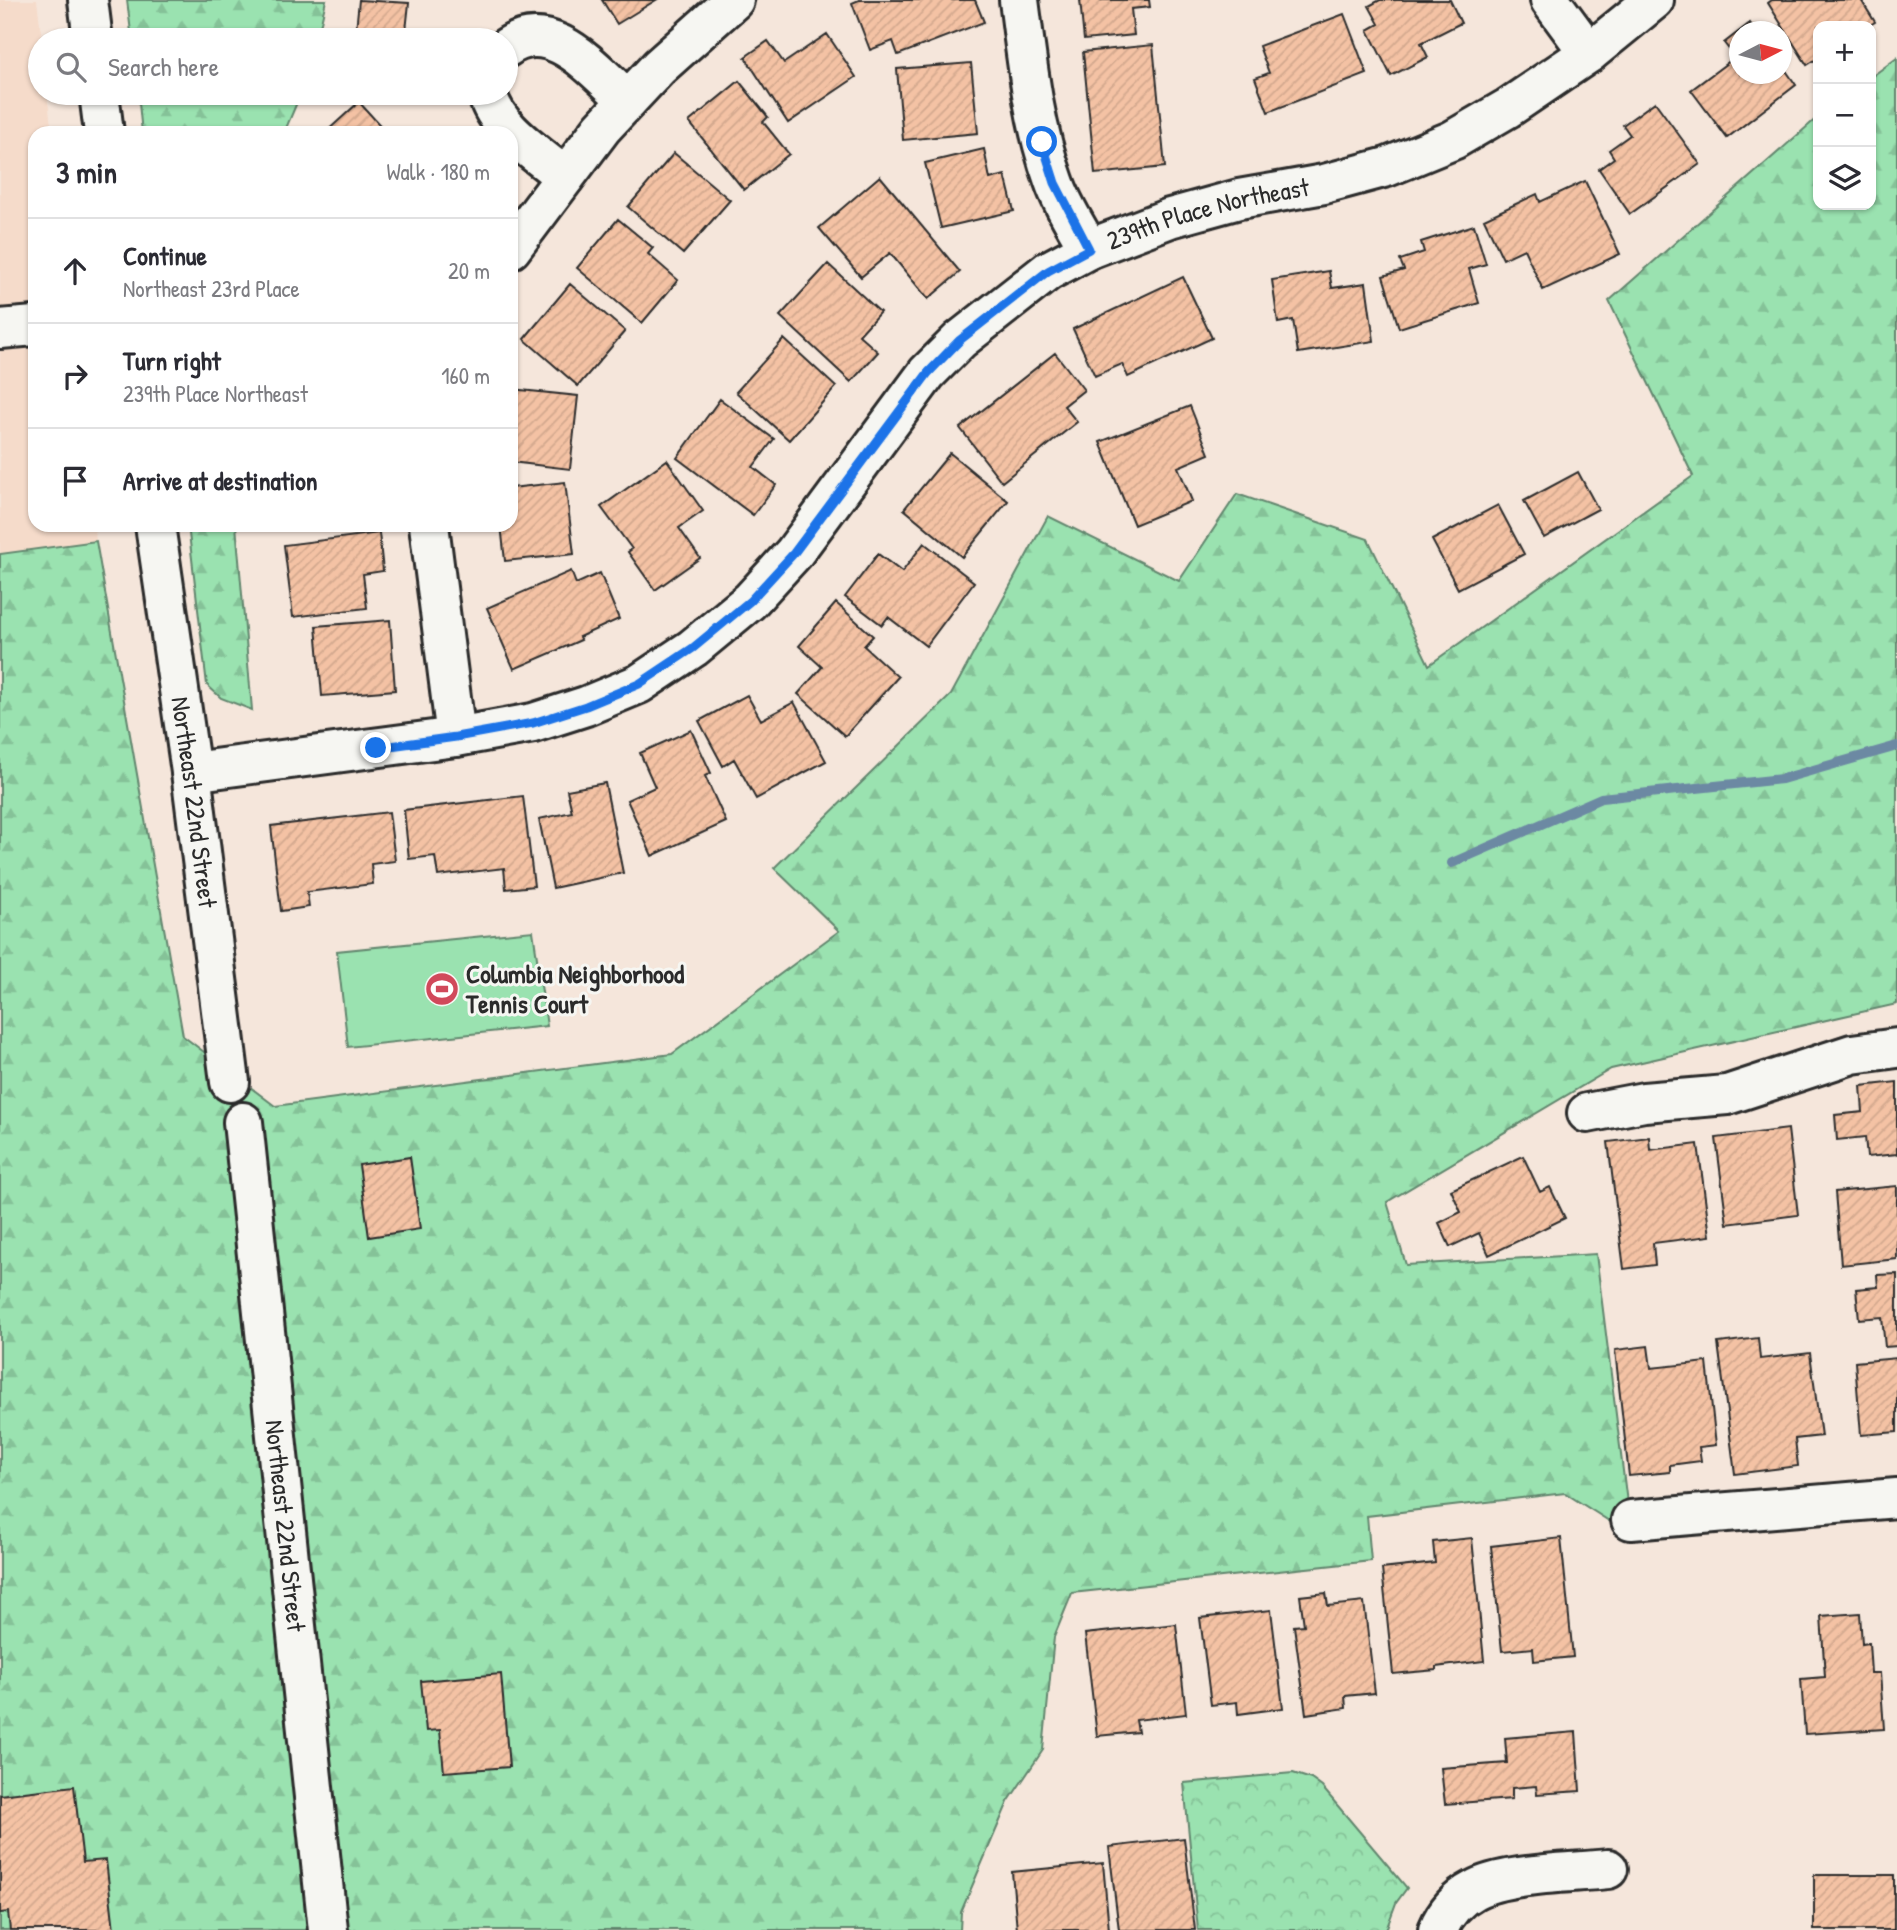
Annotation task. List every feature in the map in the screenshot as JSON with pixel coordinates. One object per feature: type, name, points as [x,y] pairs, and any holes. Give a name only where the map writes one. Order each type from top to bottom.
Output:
[{"type":"street","points":[[88,0],[92,28]]},
{"type":"street","points":[[518,240],[602,128],[659,67],[734,0]]},
{"type":"street","points":[[1019,0],[1031,92],[1042,142],[1055,183],[1089,249]]},
{"type":"street","points":[[1550,0],[1589,53]]},
{"type":"street","name":"239th Place Northeast","points":[[191,772],[456,737],[533,723],[586,706],[639,684],[693,648],[750,601],[794,553],[928,373],[960,340],[1048,271],[1089,249],[1170,218],[1219,204],[1324,184],[1387,167],[1453,140],[1508,108],[1589,53],[1654,0]]},
{"type":"street","points":[[518,42],[529,37],[545,37],[559,42],[628,100]]},
{"type":"street","points":[[100,105],[103,126]]},
{"type":"street","points":[[491,105],[505,126]]},
{"type":"street","points":[[518,137],[565,177]]},
{"type":"street","points":[[0,329],[28,327]]},
{"type":"street","name":"Northeast 22nd Street","points":[[156,532],[191,772],[230,1082]]},
{"type":"street","points":[[430,532],[456,737]]},
{"type":"street","points":[[1587,1113],[1644,1102],[1727,1095],[1852,1054],[1897,1048]]},
{"type":"street","name":"Northeast 22nd Street","points":[[243,1122],[328,1930]]},
{"type":"street","points":[[1631,1520],[1897,1498]]},
{"type":"street","points":[[1438,1930],[1443,1918],[1456,1903],[1475,1889],[1495,1882],[1608,1869]]},
{"type":"shaded area","points":[[0,0],[37,0],[40,28],[28,28],[28,105],[48,105],[51,126],[28,126],[28,532],[95,532],[96,541],[0,554]]},
{"type":"green space","points":[[127,0],[326,0],[320,28],[130,28]]},
{"type":"green space","points":[[1897,58],[1897,1004],[1611,1069],[1387,1202],[1406,1265],[1596,1254],[1631,1535],[1565,1493],[1367,1516],[1371,1561],[1072,1593],[1054,1637],[1043,1750],[1008,1802],[961,1912],[960,1930],[0,1930],[0,554],[96,541],[183,1036],[275,1106],[672,1054],[839,931],[774,868],[951,695],[1048,516],[1179,581],[1237,494],[1368,539],[1429,665],[1693,476],[1609,301],[1813,121],[1813,210],[1876,210],[1876,73]]},
{"type":"green space","points":[[139,105],[296,105],[287,126],[141,126]]},
{"type":"green space","points":[[189,532],[237,532],[252,710],[221,698],[207,685]]},
{"type":"green space","name":"Columbia Neighborhood Tennis Court","points":[[533,931],[547,1026],[348,1047],[337,951]]},
{"type":"green space","points":[[1293,1773],[1311,1779],[1322,1787],[1407,1888],[1396,1903],[1386,1930],[1198,1930],[1184,1783]]},
{"type":"building","points":[[359,0],[409,3],[406,28],[356,28]]},
{"type":"building","points":[[602,0],[656,0],[617,24]]},
{"type":"building","points":[[859,0],[975,0],[984,22],[898,55],[893,41],[870,50],[852,3]]},
{"type":"building","points":[[1080,0],[1149,0],[1150,7],[1131,9],[1134,35],[1084,40]]},
{"type":"building","points":[[1380,0],[1450,0],[1461,23],[1421,43],[1428,57],[1391,76],[1368,30],[1379,24],[1369,6]]},
{"type":"building","points":[[1772,0],[1861,0],[1874,21],[1813,21],[1813,61],[1807,65],[1792,41],[1792,21],[1779,21],[1768,3]]},
{"type":"building","points":[[1344,14],[1367,74],[1268,112],[1255,78],[1269,73],[1259,46]]},
{"type":"building","points":[[827,34],[856,77],[788,123],[745,57],[768,41],[784,63]]},
{"type":"building","points":[[1153,45],[1165,167],[1095,174],[1083,52]]},
{"type":"building","points":[[1729,62],[1729,84],[1792,84],[1792,79],[1796,85],[1727,138],[1691,90]]},
{"type":"building","points":[[971,63],[978,133],[903,140],[897,69]]},
{"type":"building","points":[[739,81],[768,117],[763,122],[789,154],[744,190],[689,122]]},
{"type":"building","points":[[1655,102],[1700,164],[1630,214],[1599,169],[1614,158],[1609,150],[1630,135],[1623,125]]},
{"type":"building","points":[[356,105],[362,105],[381,126],[333,126]]},
{"type":"building","points":[[984,149],[990,179],[1005,175],[1014,211],[941,228],[925,163]]},
{"type":"building","points":[[674,153],[730,200],[683,254],[628,207]]},
{"type":"building","points":[[880,176],[960,272],[928,299],[890,253],[861,277],[819,228]]},
{"type":"building","points":[[1585,181],[1620,254],[1543,290],[1524,249],[1503,259],[1484,219],[1537,194],[1540,202]]},
{"type":"building","points":[[618,219],[653,248],[648,254],[678,280],[642,323],[577,268]]},
{"type":"building","points":[[1474,225],[1486,264],[1469,269],[1479,303],[1399,328],[1383,276],[1404,270],[1400,260],[1424,252],[1421,242]]},
{"type":"building","points":[[828,264],[880,312],[859,335],[878,352],[851,382],[780,316]]},
{"type":"building","points":[[1329,271],[1332,288],[1366,283],[1374,341],[1298,353],[1293,320],[1278,323],[1272,280]]},
{"type":"building","points":[[1183,277],[1212,338],[1128,377],[1122,364],[1095,376],[1073,329]]},
{"type":"building","points":[[570,284],[625,331],[578,386],[524,339]]},
{"type":"building","points":[[784,339],[836,387],[789,440],[736,392]]},
{"type":"building","points":[[1055,353],[1084,390],[1064,406],[1077,422],[1002,482],[960,428]]},
{"type":"building","points":[[518,390],[578,396],[570,469],[518,463]]},
{"type":"building","points":[[720,399],[774,439],[753,467],[776,485],[753,515],[677,458]]},
{"type":"building","points":[[1190,406],[1209,454],[1178,467],[1192,501],[1134,525],[1100,442]]},
{"type":"building","points":[[950,453],[1008,501],[962,557],[904,509]]},
{"type":"building","points":[[667,460],[703,511],[679,528],[700,558],[655,590],[628,552],[632,549],[601,507]]},
{"type":"building","points":[[1578,472],[1598,509],[1544,538],[1524,501]]},
{"type":"building","points":[[565,482],[574,554],[505,561],[502,532],[518,532],[518,487]]},
{"type":"building","points":[[1498,505],[1524,554],[1458,589],[1432,540]]},
{"type":"building","points":[[379,533],[383,571],[363,574],[367,608],[293,617],[284,545]]},
{"type":"building","points":[[924,543],[974,582],[926,646],[888,617],[882,625],[845,597],[878,554],[902,572]]},
{"type":"building","points":[[571,571],[576,584],[600,573],[619,619],[579,637],[581,640],[514,669],[487,608]]},
{"type":"building","points":[[836,603],[873,636],[864,646],[898,677],[845,736],[798,694],[822,667],[799,646]]},
{"type":"building","points":[[390,620],[395,690],[322,696],[316,626]]},
{"type":"building","points":[[747,695],[761,720],[794,702],[826,761],[756,799],[734,759],[723,766],[699,721]]},
{"type":"building","points":[[691,730],[711,773],[705,776],[726,822],[652,856],[627,800],[655,787],[640,753]]},
{"type":"building","points":[[605,783],[623,873],[553,888],[539,819],[572,812],[567,790]]},
{"type":"building","points":[[523,796],[534,886],[506,889],[504,868],[438,876],[435,856],[409,859],[404,810]]},
{"type":"building","points":[[389,812],[395,861],[371,864],[373,884],[307,892],[309,907],[281,911],[271,826]]},
{"type":"building","points":[[1897,1082],[1897,1154],[1867,1157],[1865,1137],[1837,1140],[1835,1115],[1863,1112],[1861,1086]]},
{"type":"building","points":[[1788,1129],[1798,1215],[1727,1224],[1716,1138]]},
{"type":"building","points":[[1649,1137],[1650,1150],[1698,1144],[1710,1236],[1653,1243],[1655,1265],[1624,1269],[1608,1142]]},
{"type":"building","points":[[1523,1156],[1540,1192],[1550,1187],[1565,1218],[1489,1255],[1479,1233],[1450,1247],[1439,1223],[1461,1212],[1451,1190]]},
{"type":"building","points":[[410,1157],[420,1229],[369,1237],[359,1165]]},
{"type":"building","points":[[1897,1186],[1897,1259],[1841,1265],[1835,1192]]},
{"type":"building","points":[[1897,1274],[1897,1346],[1885,1347],[1882,1317],[1859,1319],[1856,1289],[1878,1287],[1877,1275]]},
{"type":"building","points":[[1758,1338],[1760,1359],[1810,1353],[1821,1436],[1795,1439],[1798,1466],[1735,1474],[1718,1343]]},
{"type":"building","points":[[1648,1346],[1651,1368],[1707,1362],[1716,1445],[1699,1447],[1701,1461],[1670,1465],[1670,1472],[1629,1476],[1615,1350]]},
{"type":"building","points":[[1897,1358],[1897,1432],[1861,1435],[1855,1362]]},
{"type":"building","points":[[1472,1538],[1484,1661],[1436,1667],[1436,1670],[1393,1674],[1382,1569],[1435,1563],[1433,1542]]},
{"type":"building","points":[[1561,1538],[1573,1657],[1534,1661],[1533,1648],[1502,1651],[1491,1546]]},
{"type":"building","points":[[1326,1593],[1328,1606],[1364,1602],[1375,1693],[1345,1696],[1346,1708],[1306,1714],[1294,1626],[1304,1625],[1300,1596]]},
{"type":"building","points":[[1271,1610],[1283,1708],[1238,1714],[1237,1702],[1211,1705],[1200,1618]]},
{"type":"building","points":[[1860,1613],[1862,1644],[1869,1643],[1871,1673],[1880,1673],[1884,1729],[1805,1734],[1801,1679],[1825,1677],[1821,1616]]},
{"type":"building","points":[[1176,1624],[1186,1714],[1136,1720],[1138,1732],[1097,1736],[1085,1634]]},
{"type":"building","points":[[501,1674],[509,1767],[444,1772],[440,1730],[426,1731],[421,1681]]},
{"type":"building","points":[[1576,1732],[1580,1791],[1537,1794],[1536,1786],[1512,1788],[1512,1799],[1445,1804],[1441,1768],[1507,1763],[1505,1738]]},
{"type":"building","points":[[74,1786],[83,1862],[106,1860],[114,1930],[10,1930],[8,1912],[0,1913],[0,1795]]},
{"type":"building","points":[[1184,1838],[1195,1930],[1119,1930],[1109,1847]]},
{"type":"building","points":[[1103,1863],[1109,1930],[1017,1930],[1012,1872]]},
{"type":"building","points":[[1814,1875],[1894,1875],[1894,1930],[1814,1930]]},
{"type":"waterway","points":[[1452,863],[1601,798],[1782,779],[1897,746]]},
{"type":"place","name":"Columbia Neighborhood Tennis Court","points":[[442,989]]},
{"type":"route","points":[[376,748],[533,723],[586,706],[639,684],[693,648],[750,601],[794,553],[928,373],[960,340],[1005,304],[1048,271],[1089,249],[1055,183],[1042,142]]}]
